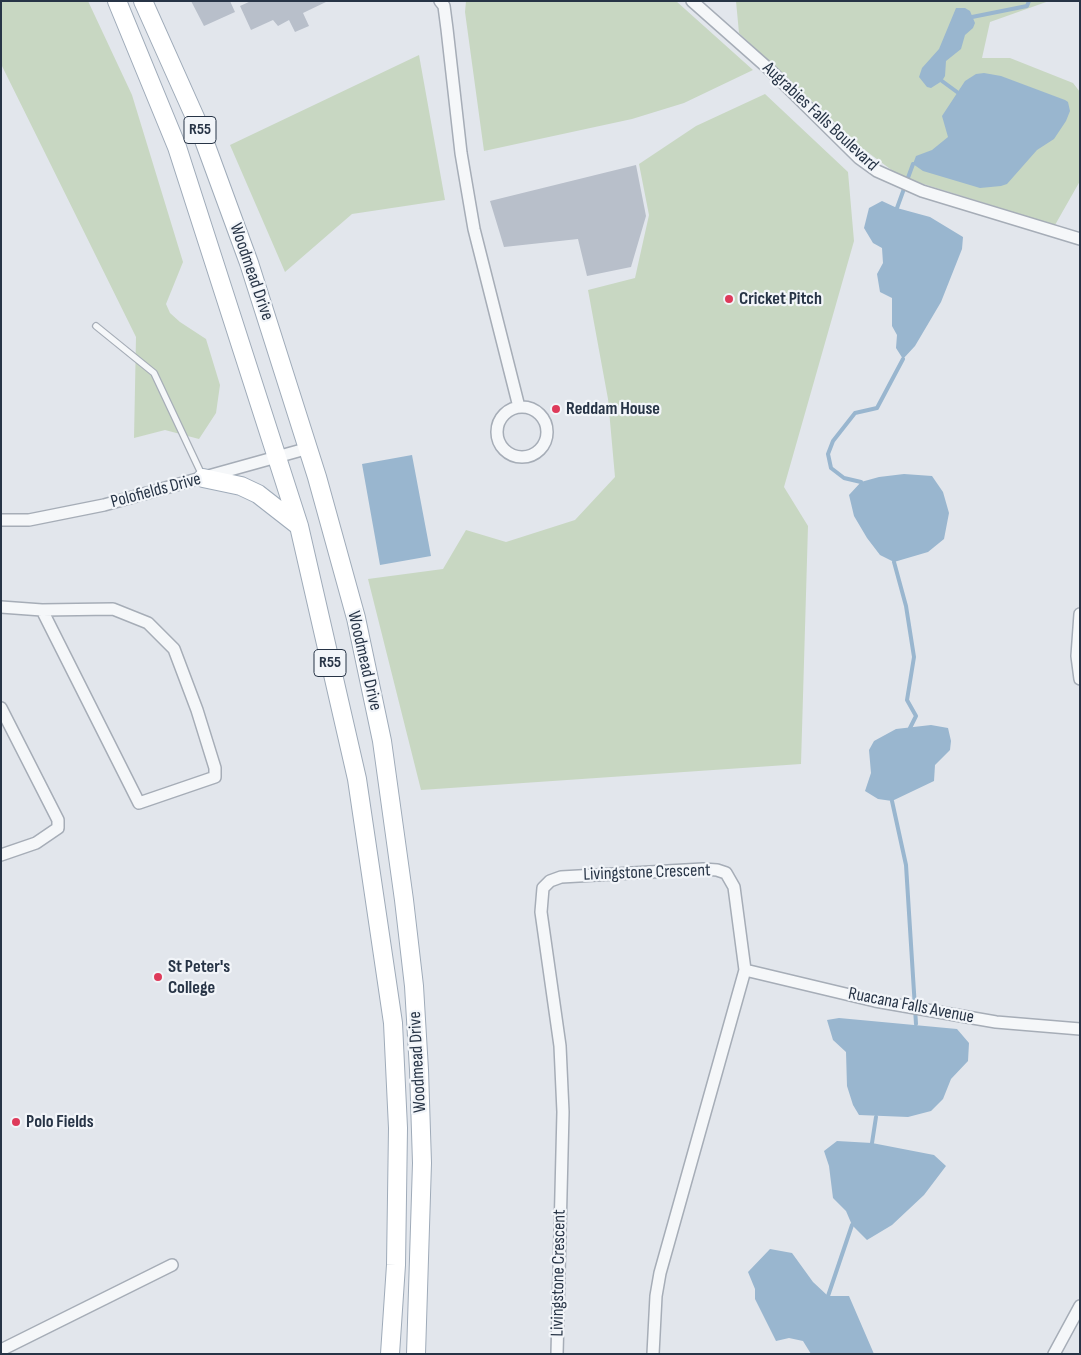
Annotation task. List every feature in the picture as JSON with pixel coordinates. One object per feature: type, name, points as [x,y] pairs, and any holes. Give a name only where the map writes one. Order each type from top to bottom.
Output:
[{"type":"main road","name":"Woodmead Drive","points":[[117,1],[177,147],[278,457],[299,526],[358,779],[392,1024],[398,1138],[396,1265],[390,1354]]},
{"type":"main road","name":"Woodmead Drive","points":[[143,1],[205,142],[249,263],[309,448],[356,618],[382,740],[404,900],[416,1014],[422,1163],[416,1354]]},
{"type":"main road","points":[[203,478],[241,486],[258,494],[299,526]]},
{"type":"street","name":"Augrabies Falls Boulevard","points":[[692,1],[770,70],[859,158],[889,178],[922,191],[1080,239]]},
{"type":"street","points":[[443,3],[461,153],[474,229],[519,407]]},
{"type":"street","points":[[519,407],[532,409],[539,413],[547,427],[547,435],[540,449],[526,456],[510,454],[499,441],[498,433],[502,417],[519,407]]},
{"type":"street","name":"Polofields Drive","points":[[1,520],[29,520],[59,515],[203,478],[309,448]]},
{"type":"street","points":[[1,607],[42,610],[113,609],[148,623],[174,649],[197,710],[215,777],[139,803],[42,610]]},
{"type":"street","points":[[1080,615],[1077,656],[1080,678]]},
{"type":"street","points":[[1,708],[58,820],[58,828],[36,843],[1,856]]},
{"type":"street","name":"Livingstone Crescent","points":[[557,1354],[562,1103],[560,1046],[541,912],[543,888],[550,881],[560,877],[702,869],[726,874],[734,887],[745,970],[660,1273],[656,1296],[653,1354]]},
{"type":"street","name":"Ruacana Falls Avenue","points":[[745,970],[875,1001],[969,1018],[996,1022],[1080,1028]]},
{"type":"street","points":[[1,1350],[172,1265]]},
{"type":"street","points":[[1054,1354],[1079,1310]]},
{"type":"lane","points":[[96,326],[154,373],[203,478]]},
{"type":"green space","points":[[1,1],[88,1],[132,95],[183,262],[166,304],[170,313],[180,322],[206,339],[220,385],[216,413],[199,439],[165,430],[134,438],[136,337],[1,64]]},
{"type":"green space","points":[[466,1],[676,1],[753,70],[684,103],[632,119],[484,151],[465,12]]},
{"type":"green space","points":[[736,1],[1049,1],[990,22],[982,58],[1010,58],[1073,83],[1080,92],[1080,181],[1055,225],[901,177],[862,148],[739,33]]},
{"type":"green space","points":[[419,55],[445,200],[352,214],[285,272],[230,145]]},
{"type":"green space","points":[[765,94],[848,172],[854,241],[784,487],[808,526],[801,764],[421,790],[368,579],[443,569],[466,530],[506,542],[575,520],[615,477],[608,399],[588,290],[635,278],[649,215],[639,164],[696,126]]},
{"type":"water","points":[[956,8],[965,8],[970,11],[975,23],[973,28],[965,35],[961,49],[946,61],[945,76],[942,81],[931,88],[927,87],[919,77],[922,68],[939,49]]},
{"type":"water","points":[[984,73],[1001,76],[1065,100],[1068,102],[1070,111],[1066,121],[1054,139],[1037,150],[1007,184],[980,188],[923,171],[913,164],[916,156],[932,150],[948,137],[942,116],[965,81],[976,74]]},
{"type":"water","points":[[882,201],[897,208],[930,217],[963,237],[962,249],[941,302],[915,346],[903,359],[896,348],[897,335],[892,326],[892,298],[880,292],[877,274],[883,263],[882,248],[873,243],[864,228],[869,208]]},
{"type":"water","points":[[412,455],[431,556],[380,565],[362,464]]},
{"type":"water","points":[[904,474],[932,476],[943,492],[949,513],[944,539],[928,552],[894,562],[880,555],[867,538],[854,516],[849,495],[861,482],[879,477]]},
{"type":"water","points":[[931,725],[948,728],[951,741],[950,750],[935,765],[934,781],[892,801],[878,799],[865,791],[871,773],[869,750],[874,741],[896,729]]},
{"type":"water","points":[[839,1018],[957,1029],[969,1043],[968,1061],[951,1079],[943,1099],[931,1111],[908,1117],[859,1115],[853,1105],[847,1086],[846,1052],[833,1040],[827,1020]]},
{"type":"water","points":[[837,1141],[872,1143],[934,1155],[946,1166],[924,1195],[892,1225],[867,1240],[852,1225],[846,1211],[833,1198],[829,1166],[824,1151]]},
{"type":"water","points":[[770,1249],[792,1253],[813,1282],[828,1296],[849,1296],[874,1354],[811,1354],[803,1341],[789,1338],[776,1341],[755,1299],[755,1289],[748,1272]]},
{"type":"building","points":[[191,1],[230,1],[235,12],[204,26]]},
{"type":"building","points":[[251,1],[328,1],[303,13],[309,26],[295,32],[289,20],[278,26],[273,20],[251,30],[240,6]]},
{"type":"building","points":[[636,165],[646,216],[631,267],[587,276],[578,239],[504,247],[490,201]]},
{"type":"waterway","points":[[972,17],[1027,6],[1029,1]]},
{"type":"waterway","points":[[942,81],[957,92]]},
{"type":"waterway","points":[[897,208],[913,164]]},
{"type":"waterway","points":[[861,482],[844,478],[831,468],[828,454],[833,441],[855,413],[877,408],[903,359]]},
{"type":"waterway","points":[[894,562],[906,606],[914,657],[907,700],[916,716],[910,728]]},
{"type":"waterway","points":[[892,801],[906,865],[916,1024]]},
{"type":"waterway","points":[[872,1143],[876,1117]]},
{"type":"waterway","points":[[828,1296],[852,1225]]},
{"type":"place","name":"Cricket Pitch","points":[[729,299]]},
{"type":"place","name":"Reddam House","points":[[556,409]]},
{"type":"place","name":"St Peter's College","points":[[158,977]]},
{"type":"place","name":"Polo Fields","points":[[16,1122]]}]
